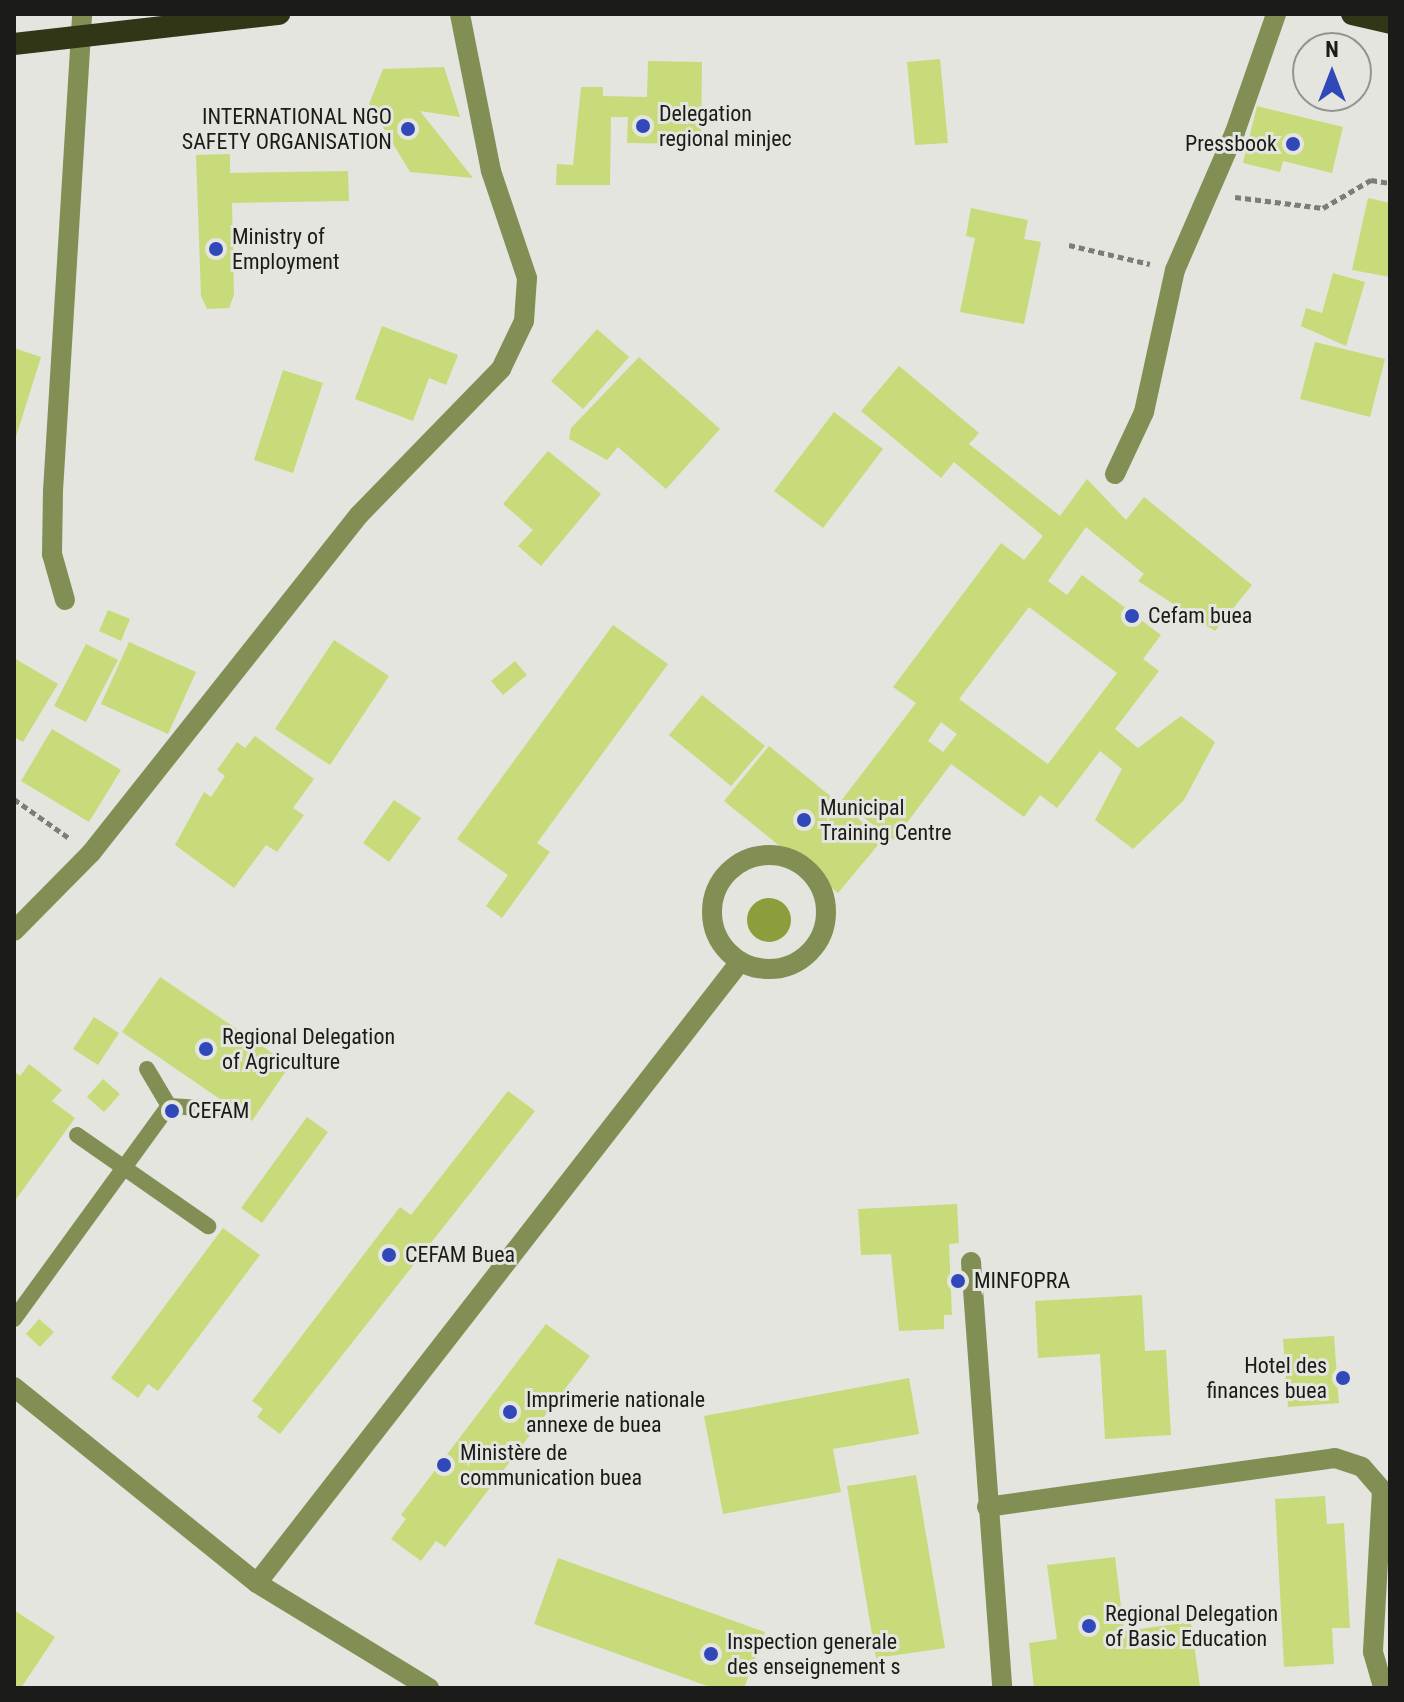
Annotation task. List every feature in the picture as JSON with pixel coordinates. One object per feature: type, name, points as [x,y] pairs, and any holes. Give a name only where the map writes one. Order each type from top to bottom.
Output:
[{"type":"highway","points":[[14,44],[279,14]]},
{"type":"highway","points":[[1352,14],[1390,23]]},
{"type":"street","points":[[65,600],[52,554],[53,491],[76,39],[82,14]]},
{"type":"street","points":[[14,931],[91,853],[359,515],[501,369],[524,321],[527,278],[491,171],[460,14]]},
{"type":"street","points":[[1115,474],[1144,412],[1175,270],[1276,14]]},
{"type":"street","points":[[785,858],[802,866],[820,889],[826,916],[811,951],[778,969],[740,962],[726,951],[711,917],[720,882],[749,859],[785,858]]},
{"type":"street","points":[[257,1583],[740,962]]},
{"type":"street","points":[[971,1262],[1002,1688]]},
{"type":"street","points":[[14,1387],[257,1583],[429,1688]]},
{"type":"street","points":[[987,1507],[1335,1458],[1362,1467],[1382,1490],[1373,1652],[1383,1688],[1390,1685]]},
{"type":"lane","points":[[147,1069],[169,1106]]},
{"type":"lane","points":[[169,1106],[217,1109]]},
{"type":"lane","points":[[14,1319],[169,1106]]},
{"type":"lane","points":[[77,1135],[208,1226]]},
{"type":"path","points":[[1206,193],[1323,208],[1371,180],[1390,183]]},
{"type":"path","points":[[1069,245],[1175,270]]},
{"type":"path","points":[[14,799],[91,853]]},
{"type":"shaded area","points":[[769,898],[785,904],[791,920],[785,936],[769,942],[753,936],[747,920],[753,904]]},
{"type":"building","points":[[940,59],[948,143],[915,145],[907,62]]},
{"type":"building","points":[[648,61],[702,62],[701,144],[627,143],[628,117],[611,117],[610,185],[556,185],[557,164],[573,165],[581,87],[603,87],[603,96],[647,97]]},
{"type":"building","name":"INTERNATIONAL NGO SAFETY ORGANISATION","points":[[444,67],[460,117],[420,111],[473,178],[410,172],[369,104],[383,69]]},
{"type":"building","name":"Pressbook","points":[[1257,106],[1343,127],[1332,173],[1283,161],[1280,172],[1243,163]]},
{"type":"building","name":"Ministry of Employment","points":[[230,154],[230,173],[348,171],[349,201],[232,203],[234,295],[229,308],[207,309],[201,296],[196,155]]},
{"type":"building","points":[[1368,198],[1390,203],[1390,277],[1352,270]]},
{"type":"building","points":[[971,208],[1028,220],[1024,239],[1041,242],[1024,324],[960,312],[975,238],[966,236]]},
{"type":"building","points":[[1333,273],[1365,282],[1346,346],[1301,326],[1306,308],[1322,313]]},
{"type":"building","points":[[382,326],[458,355],[446,385],[429,378],[413,421],[355,399]]},
{"type":"building","points":[[597,329],[629,357],[583,409],[551,381]]},
{"type":"building","points":[[1315,342],[1385,359],[1370,417],[1300,399]]},
{"type":"building","points":[[14,348],[41,357],[15,440],[14,440]]},
{"type":"building","points":[[639,357],[720,429],[666,489],[618,447],[607,460],[569,439],[571,428]]},
{"type":"building","points":[[899,366],[979,433],[969,444],[1060,516],[1087,479],[1126,520],[1144,497],[1252,585],[1215,631],[1138,581],[1144,574],[1086,527],[1048,581],[1067,595],[1082,575],[1161,635],[1143,659],[1159,671],[1115,729],[1138,748],[1181,716],[1215,742],[1184,800],[1133,849],[1095,820],[1122,769],[1100,751],[1057,808],[1040,795],[1024,817],[951,764],[894,840],[841,801],[916,703],[893,687],[1001,543],[1024,560],[1043,536],[954,462],[941,478],[861,411]],"holes":[[[1029,607],[1117,673],[1048,764],[959,699]],[[941,722],[957,734],[943,752],[928,741]]]},
{"type":"building","points":[[283,370],[323,383],[293,473],[254,460]]},
{"type":"building","points":[[834,412],[883,449],[823,528],[774,491]]},
{"type":"building","points":[[548,451],[601,494],[541,566],[518,546],[533,530],[503,504]]},
{"type":"building","points":[[108,610],[130,619],[121,641],[99,631]]},
{"type":"building","points":[[613,625],[668,664],[537,843],[550,852],[502,918],[486,906],[508,875],[457,839]]},
{"type":"building","points":[[334,640],[389,676],[330,765],[275,729]]},
{"type":"building","points":[[129,642],[196,672],[168,734],[101,704]]},
{"type":"building","points":[[86,644],[118,660],[86,722],[54,706]]},
{"type":"building","points":[[14,658],[58,684],[23,742],[14,737]]},
{"type":"building","points":[[515,661],[527,675],[503,695],[491,681]]},
{"type":"building","points":[[702,695],[765,746],[731,786],[669,735]]},
{"type":"building","points":[[52,729],[121,770],[89,822],[21,781]]},
{"type":"building","points":[[255,736],[314,779],[293,808],[304,815],[277,852],[266,845],[234,888],[175,845],[204,792],[211,797],[225,776],[217,770],[237,742],[245,748]]},
{"type":"building","name":"Municipal Training Centre","points":[[769,746],[883,839],[838,893],[724,801]]},
{"type":"building","points":[[394,800],[421,818],[389,862],[363,843]]},
{"type":"building","name":"Regional Delegation of Agriculture","points":[[160,977],[290,1065],[252,1121],[122,1032]]},
{"type":"building","points":[[94,1017],[119,1033],[98,1065],[73,1049]]},
{"type":"building","points":[[29,1064],[62,1090],[52,1101],[75,1118],[14,1202],[14,1071],[20,1076]]},
{"type":"building","points":[[103,1079],[120,1094],[104,1112],[87,1097]]},
{"type":"building","points":[[508,1091],[535,1111],[280,1434],[257,1417],[263,1409],[252,1401],[400,1207],[411,1215]]},
{"type":"building","points":[[307,1117],[328,1132],[262,1223],[241,1208]]},
{"type":"building","points":[[957,1204],[959,1243],[949,1244],[952,1315],[944,1315],[944,1329],[899,1331],[891,1254],[861,1255],[858,1209]]},
{"type":"building","points":[[223,1228],[260,1255],[158,1391],[148,1384],[138,1398],[111,1378]]},
{"type":"building","points":[[1142,1295],[1145,1351],[1166,1350],[1171,1435],[1105,1439],[1100,1354],[1038,1358],[1035,1301]]},
{"type":"building","points":[[39,1319],[54,1332],[40,1347],[26,1334]]},
{"type":"building","points":[[546,1324],[590,1356],[445,1547],[436,1541],[421,1561],[391,1539],[406,1519],[401,1515]]},
{"type":"building","points":[[1334,1336],[1339,1403],[1288,1407],[1283,1339]]},
{"type":"building","points":[[909,1378],[919,1434],[833,1449],[841,1492],[723,1514],[704,1416]]},
{"type":"building","points":[[916,1475],[945,1648],[876,1658],[847,1486]]},
{"type":"building","points":[[1325,1496],[1327,1524],[1344,1523],[1350,1628],[1332,1628],[1334,1664],[1284,1667],[1275,1499]]},
{"type":"building","name":"Regional Delegation of Basic Education","points":[[1115,1557],[1124,1631],[1191,1622],[1200,1687],[1034,1688],[1029,1643],[1057,1639],[1047,1565]]},
{"type":"building","points":[[558,1558],[765,1632],[744,1688],[713,1688],[534,1624]]},
{"type":"building","points":[[14,1610],[55,1637],[21,1688],[14,1688]]},
{"type":"place","name":"Delegation regional minjec","points":[[643,126]]},
{"type":"place","name":"INTERNATIONAL NGO SAFETY ORGANISATION","points":[[408,129]]},
{"type":"place","name":"Pressbook","points":[[1293,144]]},
{"type":"place","name":"Ministry of Employment","points":[[216,249]]},
{"type":"place","name":"Cefam buea","points":[[1132,616]]},
{"type":"place","name":"Municipal Training Centre","points":[[804,820]]},
{"type":"place","name":"Regional Delegation of Agriculture","points":[[206,1049]]},
{"type":"place","name":"CEFAM","points":[[172,1111]]},
{"type":"place","name":"CEFAM Buea","points":[[389,1255]]},
{"type":"place","name":"MINFOPRA","points":[[958,1281]]},
{"type":"place","name":"Hotel des finances buea","points":[[1343,1378]]},
{"type":"place","name":"Imprimerie nationale annexe de buea","points":[[510,1412]]},
{"type":"place","name":"Ministère de communication buea","points":[[444,1465]]},
{"type":"place","name":"Regional Delegation of Basic Education","points":[[1089,1626]]},
{"type":"place","name":"Inspection generale des enseignement s","points":[[711,1654]]}]
